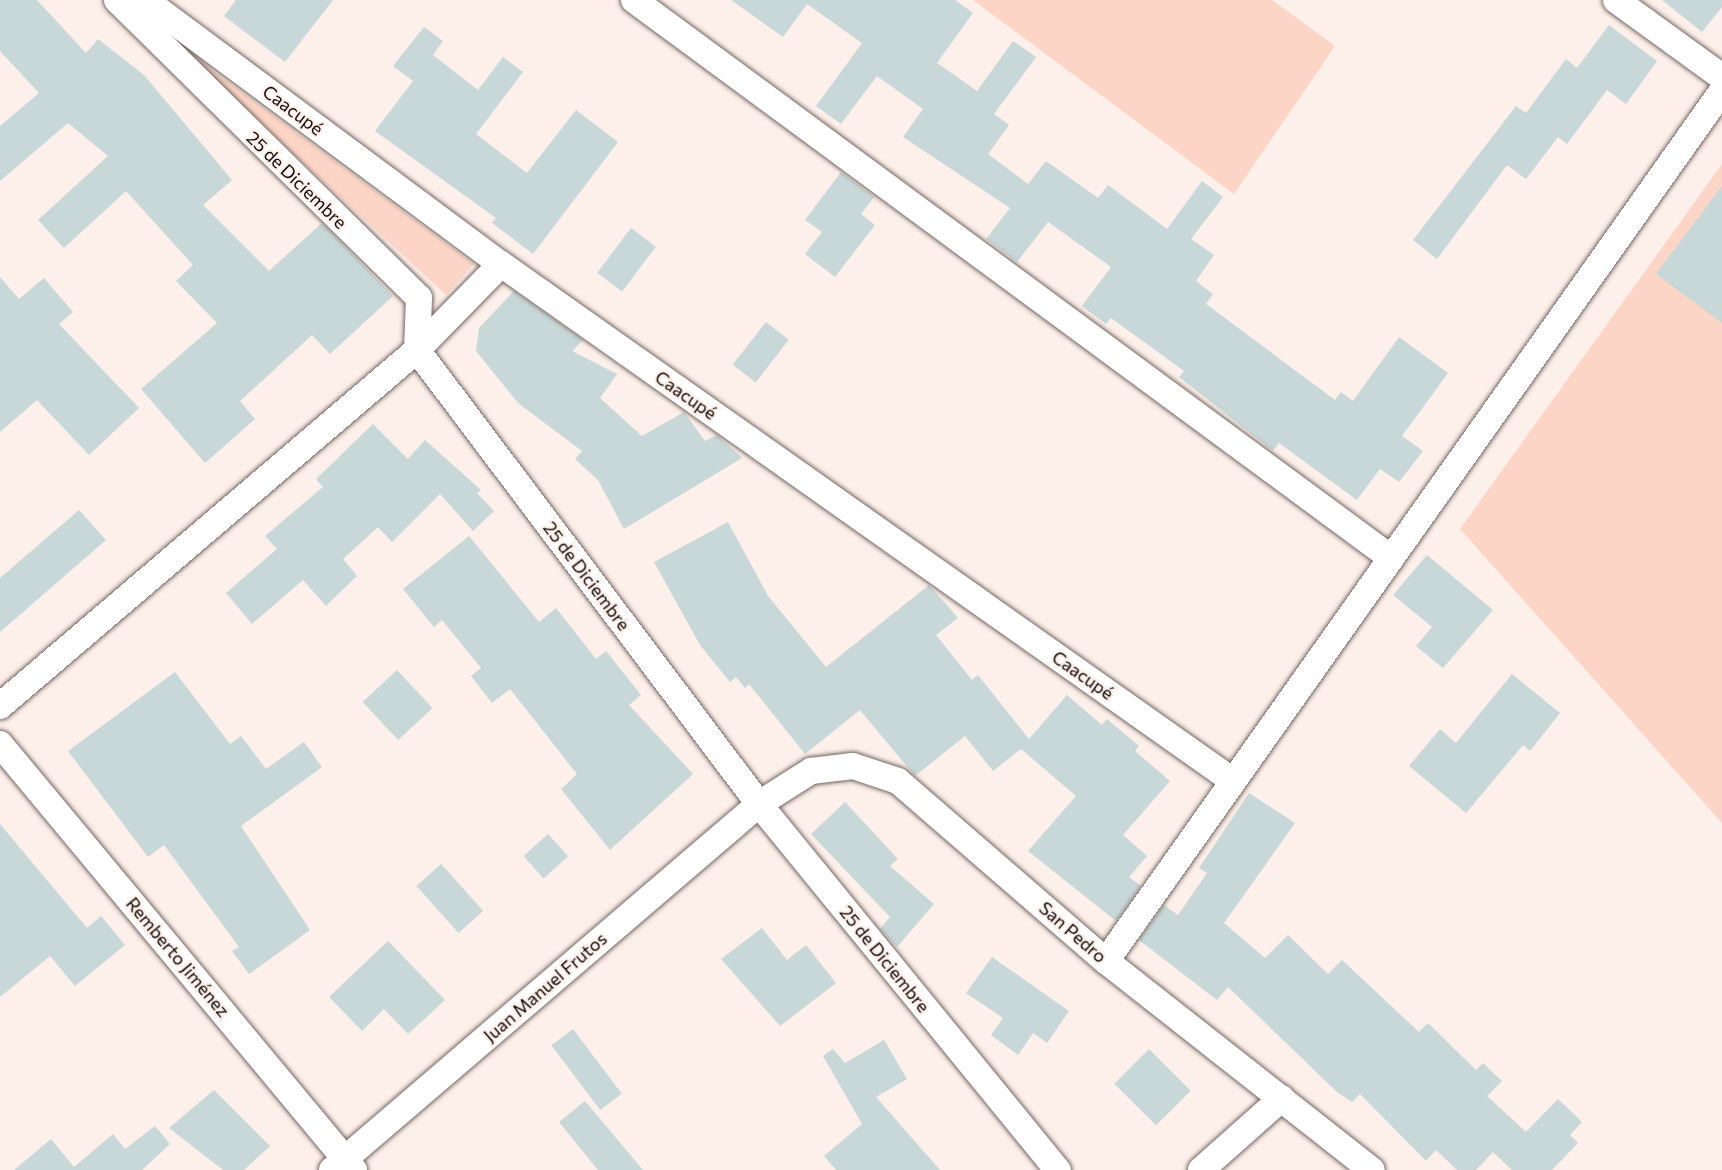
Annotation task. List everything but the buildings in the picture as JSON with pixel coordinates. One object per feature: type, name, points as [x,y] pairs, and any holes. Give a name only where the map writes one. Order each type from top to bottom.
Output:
[{"type":"street","name":"25 de Diciembre","points":[[117,0],[418,298],[417,351],[759,804],[1058,1170]]},
{"type":"street","name":"Caacupé","points":[[145,0],[501,264],[1233,781]]},
{"type":"street","points":[[634,0],[1391,558]]},
{"type":"street","points":[[1616,0],[1722,77]]},
{"type":"street","points":[[1106,961],[1722,92]]},
{"type":"street","points":[[0,705],[417,351],[501,264]]},
{"type":"street","name":"Remberto Jiménez","points":[[0,744],[344,1166]]},
{"type":"street","name":"San Pedro","points":[[759,804],[811,771],[854,766],[898,781],[1106,961],[1372,1170]]},
{"type":"street","name":"Juan Manuel Frutos","points":[[344,1166],[759,804]]},
{"type":"street","points":[[1201,1170],[1282,1098]]},
{"type":"shaded area","points":[[973,0],[1272,0],[1335,46],[1234,194]]},
{"type":"shaded area","points":[[171,40],[474,264],[446,295]]},
{"type":"shaded area","points":[[1722,164],[1722,823],[1460,529]]}]
